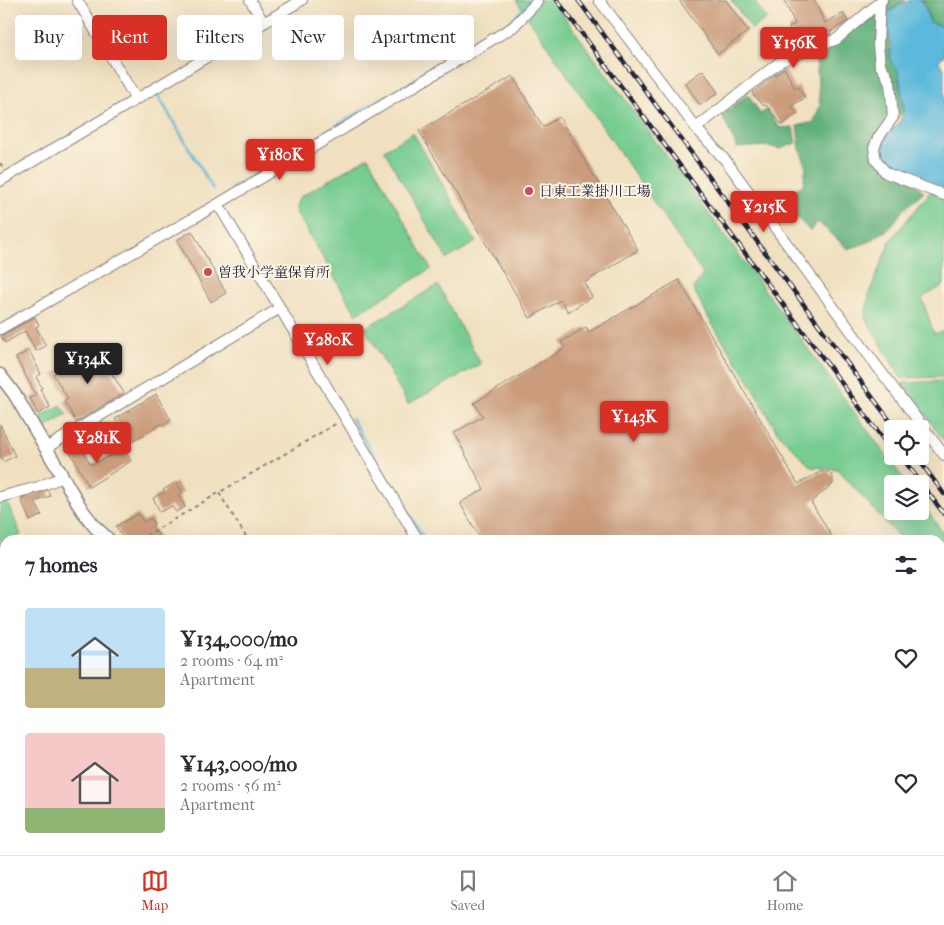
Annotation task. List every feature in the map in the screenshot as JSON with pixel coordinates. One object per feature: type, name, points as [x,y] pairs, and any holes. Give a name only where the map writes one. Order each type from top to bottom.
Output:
[{"type":"street","points":[[76,0],[136,99]]},
{"type":"street","points":[[250,0],[264,23]]},
{"type":"street","points":[[0,181],[302,0]]},
{"type":"street","points":[[599,0],[696,128],[732,169],[944,454]]},
{"type":"street","points":[[696,128],[781,61],[836,39],[881,1]]},
{"type":"street","points":[[881,1],[878,45],[880,65],[890,83],[893,117],[878,138],[874,148],[876,160],[886,173],[944,195]]},
{"type":"street","points":[[0,329],[218,204],[513,27],[537,2]]},
{"type":"street","points":[[218,204],[415,535]]},
{"type":"street","points":[[46,448],[280,308]]},
{"type":"street","points":[[0,375],[15,395],[82,510],[104,535]]},
{"type":"street","points":[[0,497],[38,487],[63,477]]},
{"type":"path","points":[[147,535],[345,419]]},
{"type":"path","points":[[219,492],[245,535]]},
{"type":"green space","points":[[516,0],[552,0],[884,453],[884,465],[893,465],[900,475],[884,475],[884,520],[929,520],[929,513],[944,535],[897,535],[837,469],[811,467],[777,432],[752,386],[711,322],[693,289],[703,274]]},
{"type":"green space","points":[[731,0],[753,0],[767,18],[752,29]]},
{"type":"green space","points":[[884,0],[906,0],[888,12],[886,23],[892,62],[898,70],[903,111],[884,137],[881,155],[924,192],[903,210],[889,229],[866,243],[848,249],[818,222],[810,231],[777,198],[803,185],[806,166],[800,149],[797,126],[814,122],[820,105],[816,59],[812,52]]},
{"type":"green space","points":[[917,0],[944,0],[944,27],[930,22],[925,3]]},
{"type":"green space","points":[[748,94],[760,114],[767,110],[780,128],[793,127],[796,143],[780,149],[768,146],[737,148],[722,115]]},
{"type":"green space","points":[[413,133],[476,242],[447,259],[384,150]]},
{"type":"green space","points":[[368,157],[431,269],[356,314],[296,212],[295,206],[300,197]]},
{"type":"green space","points":[[931,191],[944,197],[944,285],[922,298],[934,334],[944,330],[944,377],[901,378],[865,317],[870,291],[890,241]]},
{"type":"green space","points":[[438,285],[481,364],[408,404],[365,328]]},
{"type":"green space","points":[[944,381],[944,441],[903,383]]},
{"type":"green space","points":[[61,405],[67,414],[43,430],[36,419]]},
{"type":"green space","points":[[6,499],[21,535],[0,535],[0,501]]},
{"type":"water","points":[[910,0],[922,0],[930,22],[944,27],[944,56],[940,58],[939,63],[944,68],[944,192],[911,180],[887,168],[881,156],[883,135],[899,124],[904,108],[898,70],[892,64],[890,56],[892,47],[886,23],[888,12]]},
{"type":"building","points":[[679,0],[726,0],[748,31],[718,54]]},
{"type":"building","points":[[784,0],[814,0],[825,23],[843,13],[848,21],[830,32],[831,34],[798,47],[789,27],[795,24]]},
{"type":"building","points":[[784,68],[795,88],[798,86],[805,98],[791,106],[797,113],[782,125],[766,105],[764,106],[752,93]]},
{"type":"building","points":[[703,70],[718,93],[700,105],[685,83]]},
{"type":"building","name":"日東工業掛川工場","points":[[513,76],[543,127],[559,117],[638,250],[584,283],[592,297],[568,312],[561,300],[530,318],[419,131]]},
{"type":"building","points":[[192,231],[226,293],[211,302],[177,240]]},
{"type":"building","points":[[679,280],[798,484],[820,472],[828,471],[833,477],[833,484],[811,502],[831,535],[478,535],[460,503],[484,489],[454,433],[483,416],[474,403],[565,348],[561,342],[586,327],[589,332]]},
{"type":"building","points":[[35,317],[39,325],[36,327],[46,346],[36,351],[25,331],[5,343],[1,336]]},
{"type":"building","points":[[29,350],[41,374],[36,377],[42,388],[40,389],[50,407],[38,414],[30,398],[36,395],[16,358]]},
{"type":"building","points":[[97,350],[124,393],[76,422],[64,401],[68,399],[53,374]]},
{"type":"building","points":[[156,394],[171,420],[129,443],[115,419]]},
{"type":"building","points":[[0,424],[15,456],[3,462],[0,456]]},
{"type":"building","points":[[79,442],[91,465],[125,450],[131,461],[89,487],[68,448]]},
{"type":"building","points":[[176,482],[183,493],[178,495],[185,507],[176,512],[172,506],[160,512],[153,498]]},
{"type":"building","points":[[48,490],[50,496],[35,502],[42,515],[30,521],[21,499]]},
{"type":"building","points":[[138,514],[143,522],[151,518],[154,525],[152,526],[158,535],[121,535],[116,526]]},
{"type":"waterway","points":[[232,188],[508,24],[532,0]]},
{"type":"waterway","points":[[156,92],[213,189]]},
{"type":"waterway","points":[[351,418],[422,535]]},
{"type":"railway","points":[[557,0],[884,440]]},
{"type":"railway","points":[[578,0],[889,420]]},
{"type":"railway","points":[[908,465],[944,514]]},
{"type":"railway","points":[[923,465],[944,494]]},
{"type":"place","name":"日東工業掛川工場","points":[[529,191]]},
{"type":"place","name":"曽我小学童保育所","points":[[208,272]]}]
